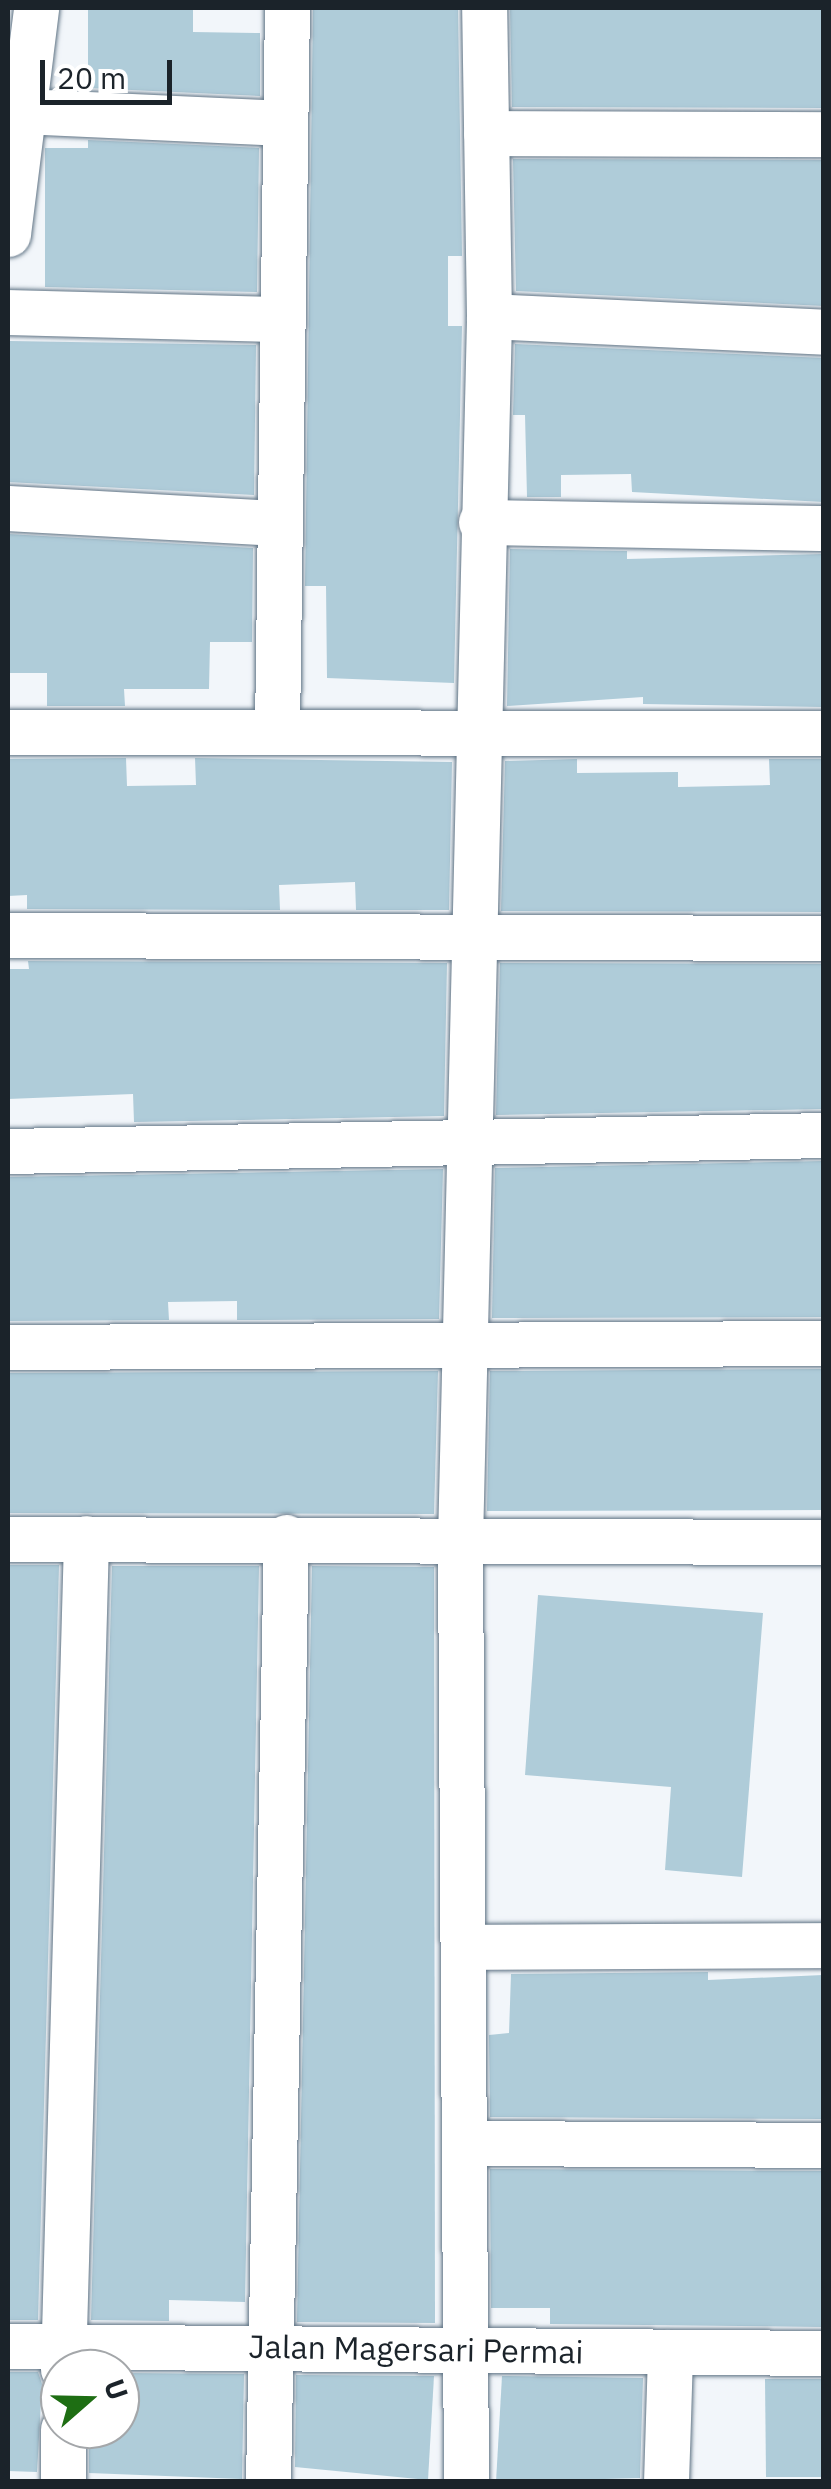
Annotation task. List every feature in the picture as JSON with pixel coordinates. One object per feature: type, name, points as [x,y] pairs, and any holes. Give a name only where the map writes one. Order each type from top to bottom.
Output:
[{"type":"street","points":[[8,234],[22,111],[19,57],[36,8]]},
{"type":"street","points":[[277,730],[287,8]]},
{"type":"street","points":[[466,2482],[467,2143],[460,1541],[472,1142],[468,939],[473,727],[489,316],[484,8]]},
{"type":"street","points":[[22,111],[284,123]]},
{"type":"street","points":[[486,133],[824,134]]},
{"type":"street","points":[[8,312],[282,319]]},
{"type":"street","points":[[489,316],[824,332]]},
{"type":"street","points":[[8,508],[280,523]]},
{"type":"street","points":[[481,522],[824,528]]},
{"type":"street","points":[[8,732],[473,727],[824,733]]},
{"type":"street","points":[[8,935],[824,938]]},
{"type":"street","points":[[8,1151],[824,1135]]},
{"type":"street","points":[[8,1347],[824,1342]]},
{"type":"street","points":[[268,2482],[286,1537]]},
{"type":"street","points":[[8,1539],[286,1537],[824,1542]]},
{"type":"street","points":[[63,2349],[86,1538]]},
{"type":"street","points":[[464,1947],[824,1945]]},
{"type":"street","points":[[467,2143],[824,2145]]},
{"type":"street","name":"Jalan Magersari Permai","points":[[8,2346],[40,2353]]},
{"type":"street","name":"Jalan Magersari Permai","points":[[140,2354],[270,2347],[824,2353]]},
{"type":"street","points":[[666,2482],[670,2352]]},
{"type":"street","points":[[62,2482],[63,2449]]},
{"type":"building","points":[[88,8],[193,8],[193,32],[260,33],[260,96],[88,88]]},
{"type":"building","points":[[313,8],[458,8],[462,256],[448,256],[448,326],[462,326],[454,683],[327,678],[326,586],[305,586]]},
{"type":"building","points":[[510,8],[824,8],[824,108],[512,107]]},
{"type":"building","points":[[88,140],[259,148],[257,292],[45,287],[45,148],[88,148]]},
{"type":"building","points":[[513,159],[824,160],[824,306],[516,291]]},
{"type":"building","points":[[10,341],[256,345],[254,495],[8,482]]},
{"type":"building","points":[[515,344],[824,358],[824,502],[632,492],[631,474],[561,475],[561,497],[527,497],[525,415],[513,415]]},
{"type":"building","points":[[8,534],[253,548],[252,642],[210,642],[209,689],[124,689],[125,706],[47,706],[47,673],[8,673]]},
{"type":"building","points":[[510,549],[627,551],[627,559],[824,554],[824,707],[643,704],[643,697],[507,706]]},
{"type":"building","points":[[126,758],[127,786],[196,785],[195,758],[452,762],[449,910],[356,910],[355,882],[279,885],[280,910],[27,909],[27,895],[8,896],[8,759]]},
{"type":"building","points":[[577,759],[577,773],[678,772],[678,787],[770,785],[769,759],[824,759],[824,912],[501,911],[505,761]]},
{"type":"building","points":[[28,961],[447,963],[444,1116],[134,1122],[133,1094],[8,1099],[8,969],[29,969]]},
{"type":"building","points":[[500,963],[824,964],[824,1109],[496,1115]]},
{"type":"building","points":[[824,1161],[824,1317],[492,1318],[495,1168]]},
{"type":"building","points":[[443,1169],[439,1319],[237,1320],[237,1301],[168,1302],[169,1320],[8,1321],[8,1177]]},
{"type":"building","points":[[824,1369],[824,1510],[487,1511],[490,1371]]},
{"type":"building","points":[[438,1371],[434,1514],[8,1513],[8,1373]]},
{"type":"building","points":[[8,1565],[59,1565],[38,2320],[8,2320]]},
{"type":"building","points":[[112,1566],[259,1566],[245,2302],[169,2300],[169,2321],[91,2320]]},
{"type":"building","points":[[312,1566],[434,1567],[435,2323],[297,2322]]},
{"type":"building","points":[[538,1595],[763,1613],[742,1877],[665,1870],[671,1787],[525,1775]]},
{"type":"building","points":[[708,1972],[708,1980],[823,1975],[824,2119],[490,2117],[489,2035],[509,2033],[511,1974]]},
{"type":"building","points":[[490,2169],[824,2171],[824,2327],[550,2324],[550,2308],[491,2308]]},
{"type":"building","points":[[8,2372],[38,2372],[37,2472],[8,2471]]},
{"type":"building","points":[[140,2373],[244,2374],[242,2479],[89,2473],[89,2449],[140,2449]]},
{"type":"building","points":[[296,2375],[434,2376],[428,2480],[295,2467]]},
{"type":"building","points":[[502,2376],[643,2378],[640,2478],[496,2482]]},
{"type":"building","points":[[765,2379],[824,2379],[824,2477],[766,2477]]}]
